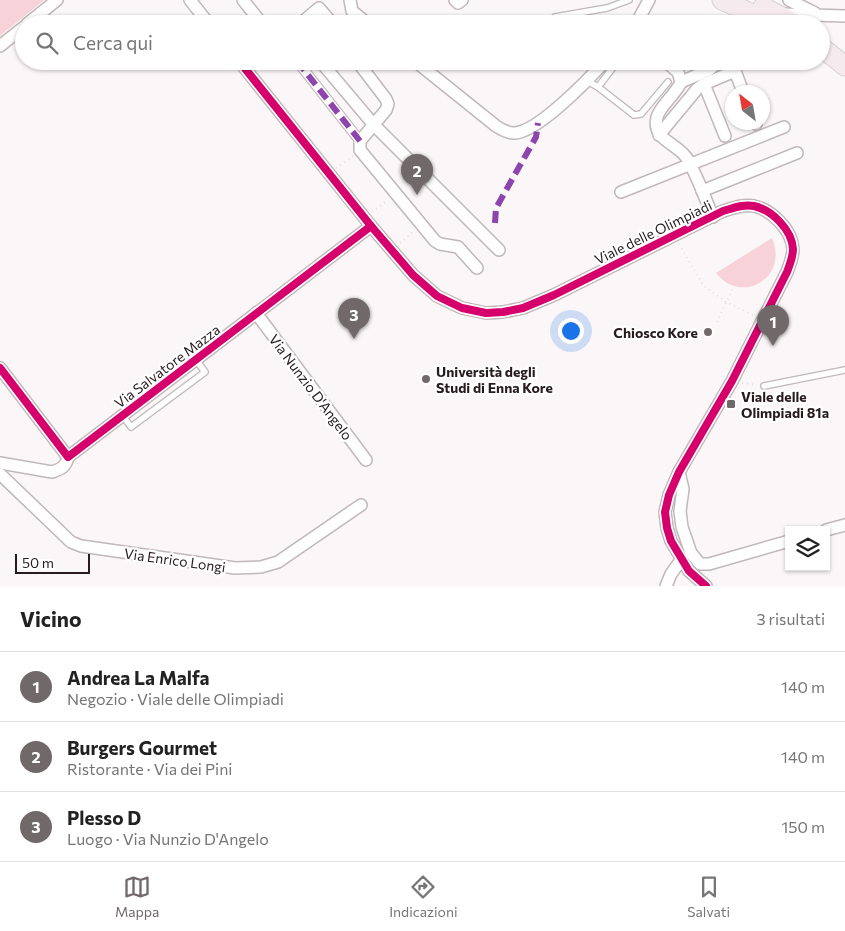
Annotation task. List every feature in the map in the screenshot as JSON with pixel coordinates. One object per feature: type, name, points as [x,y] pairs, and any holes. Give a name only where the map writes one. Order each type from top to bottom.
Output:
[{"type":"main road","points":[[722,0],[784,15]]},
{"type":"main road","points":[[746,0],[784,15]]},
{"type":"main road","points":[[830,54],[845,66]]},
{"type":"street","points":[[38,15],[57,0]]},
{"type":"street","points":[[190,0],[202,15]]},
{"type":"street","points":[[243,0],[255,15]]},
{"type":"street","points":[[350,0],[352,11],[357,15]]},
{"type":"street","points":[[455,0],[458,3],[462,0]]},
{"type":"street","points":[[641,15],[649,0]]},
{"type":"street","points":[[311,15],[320,8],[326,15]]},
{"type":"street","points":[[784,15],[819,15]]},
{"type":"street","points":[[784,15],[819,15]]},
{"type":"street","points":[[830,15],[845,16]]},
{"type":"street","points":[[0,46],[15,34]]},
{"type":"street","name":"Viale delle Olimpiadi","points":[[246,70],[371,226],[413,275],[438,296],[469,310],[495,313],[523,308],[735,208],[755,206],[776,218],[785,227],[792,240],[792,261],[780,289],[732,381],[679,472],[669,495],[665,512],[671,541],[681,560],[689,571],[706,586]]},
{"type":"street","points":[[304,70],[435,241],[440,244],[458,247],[477,268]]},
{"type":"street","points":[[328,70],[374,125],[498,250]]},
{"type":"street","points":[[360,145],[386,110],[388,104],[364,70]]},
{"type":"street","points":[[426,70],[496,126],[506,132],[515,133],[528,129],[538,123],[587,81],[597,70]]},
{"type":"street","points":[[676,70],[681,82],[679,88],[658,115],[656,125],[659,135],[687,158],[713,217]]},
{"type":"street","points":[[681,82],[709,70]]},
{"type":"street","points":[[659,135],[696,89],[704,84],[734,72],[740,85]]},
{"type":"street","points":[[704,84],[725,136]]},
{"type":"street","points":[[621,192],[784,127]]},
{"type":"street","points":[[702,190],[797,153]]},
{"type":"street","name":"Via Salvatore Mazza","points":[[0,463],[52,472],[60,470],[67,464],[68,457],[371,226]]},
{"type":"street","name":"Via Nunzio D'Angelo","points":[[256,314],[366,460]]},
{"type":"street","points":[[0,368],[68,457]]},
{"type":"street","points":[[679,472],[683,489],[680,511],[682,527],[691,552],[700,564],[709,564],[785,542]]},
{"type":"street","name":"Via Enrico Longi","points":[[0,474],[71,542],[81,546],[235,568],[261,566],[278,562],[361,505]]},
{"type":"street","points":[[830,529],[845,525]]},
{"type":"street","points":[[666,586],[671,574],[681,560]]},
{"type":"lane","points":[[567,15],[607,8],[629,0]]},
{"type":"lane","points":[[598,87],[611,70]]},
{"type":"lane","points":[[587,81],[598,87],[634,115],[641,114],[668,82]]},
{"type":"lane","points":[[764,386],[845,370]]},
{"type":"path","points":[[336,168],[360,145]]},
{"type":"path","points":[[372,212],[389,199]]},
{"type":"path","points":[[398,244],[422,225]]},
{"type":"path","points":[[677,240],[703,285],[726,302],[759,318]]},
{"type":"path","points":[[717,322],[734,286]]},
{"type":"path","points":[[732,381],[764,386]]},
{"type":"shaded area","points":[[0,0],[44,0],[26,15],[15,15],[15,24],[0,36]]},
{"type":"shaded area","points":[[772,238],[776,252],[774,265],[769,275],[760,282],[750,287],[738,287],[727,283],[716,273]]},
{"type":"marked path","points":[[304,70],[360,141]]},
{"type":"marked path","points":[[495,223],[496,208],[536,137],[538,123]]},
{"type":"cycle path","points":[[246,70],[371,226],[413,275],[437,296],[462,308],[486,313],[523,308],[554,295],[723,211],[734,208],[746,206],[761,208],[780,222],[789,235],[793,249],[787,272],[732,381],[679,472],[669,495],[665,512],[671,541],[689,571],[706,586]]},
{"type":"cycle path","points":[[0,368],[68,457],[371,226]]},
{"type":"place","name":"Burgers Gourmet","points":[[417,195]]},
{"type":"place","name":"Chiosco Kore","points":[[708,332]]},
{"type":"place","name":"Plesso D","points":[[354,339]]},
{"type":"place","name":"Andrea La Malfa","points":[[773,346]]},
{"type":"place","name":"Università degli Studi di Enna Kore","points":[[426,379]]},
{"type":"place","name":"Viale delle Olimpiadi 81a","points":[[731,404]]}]
